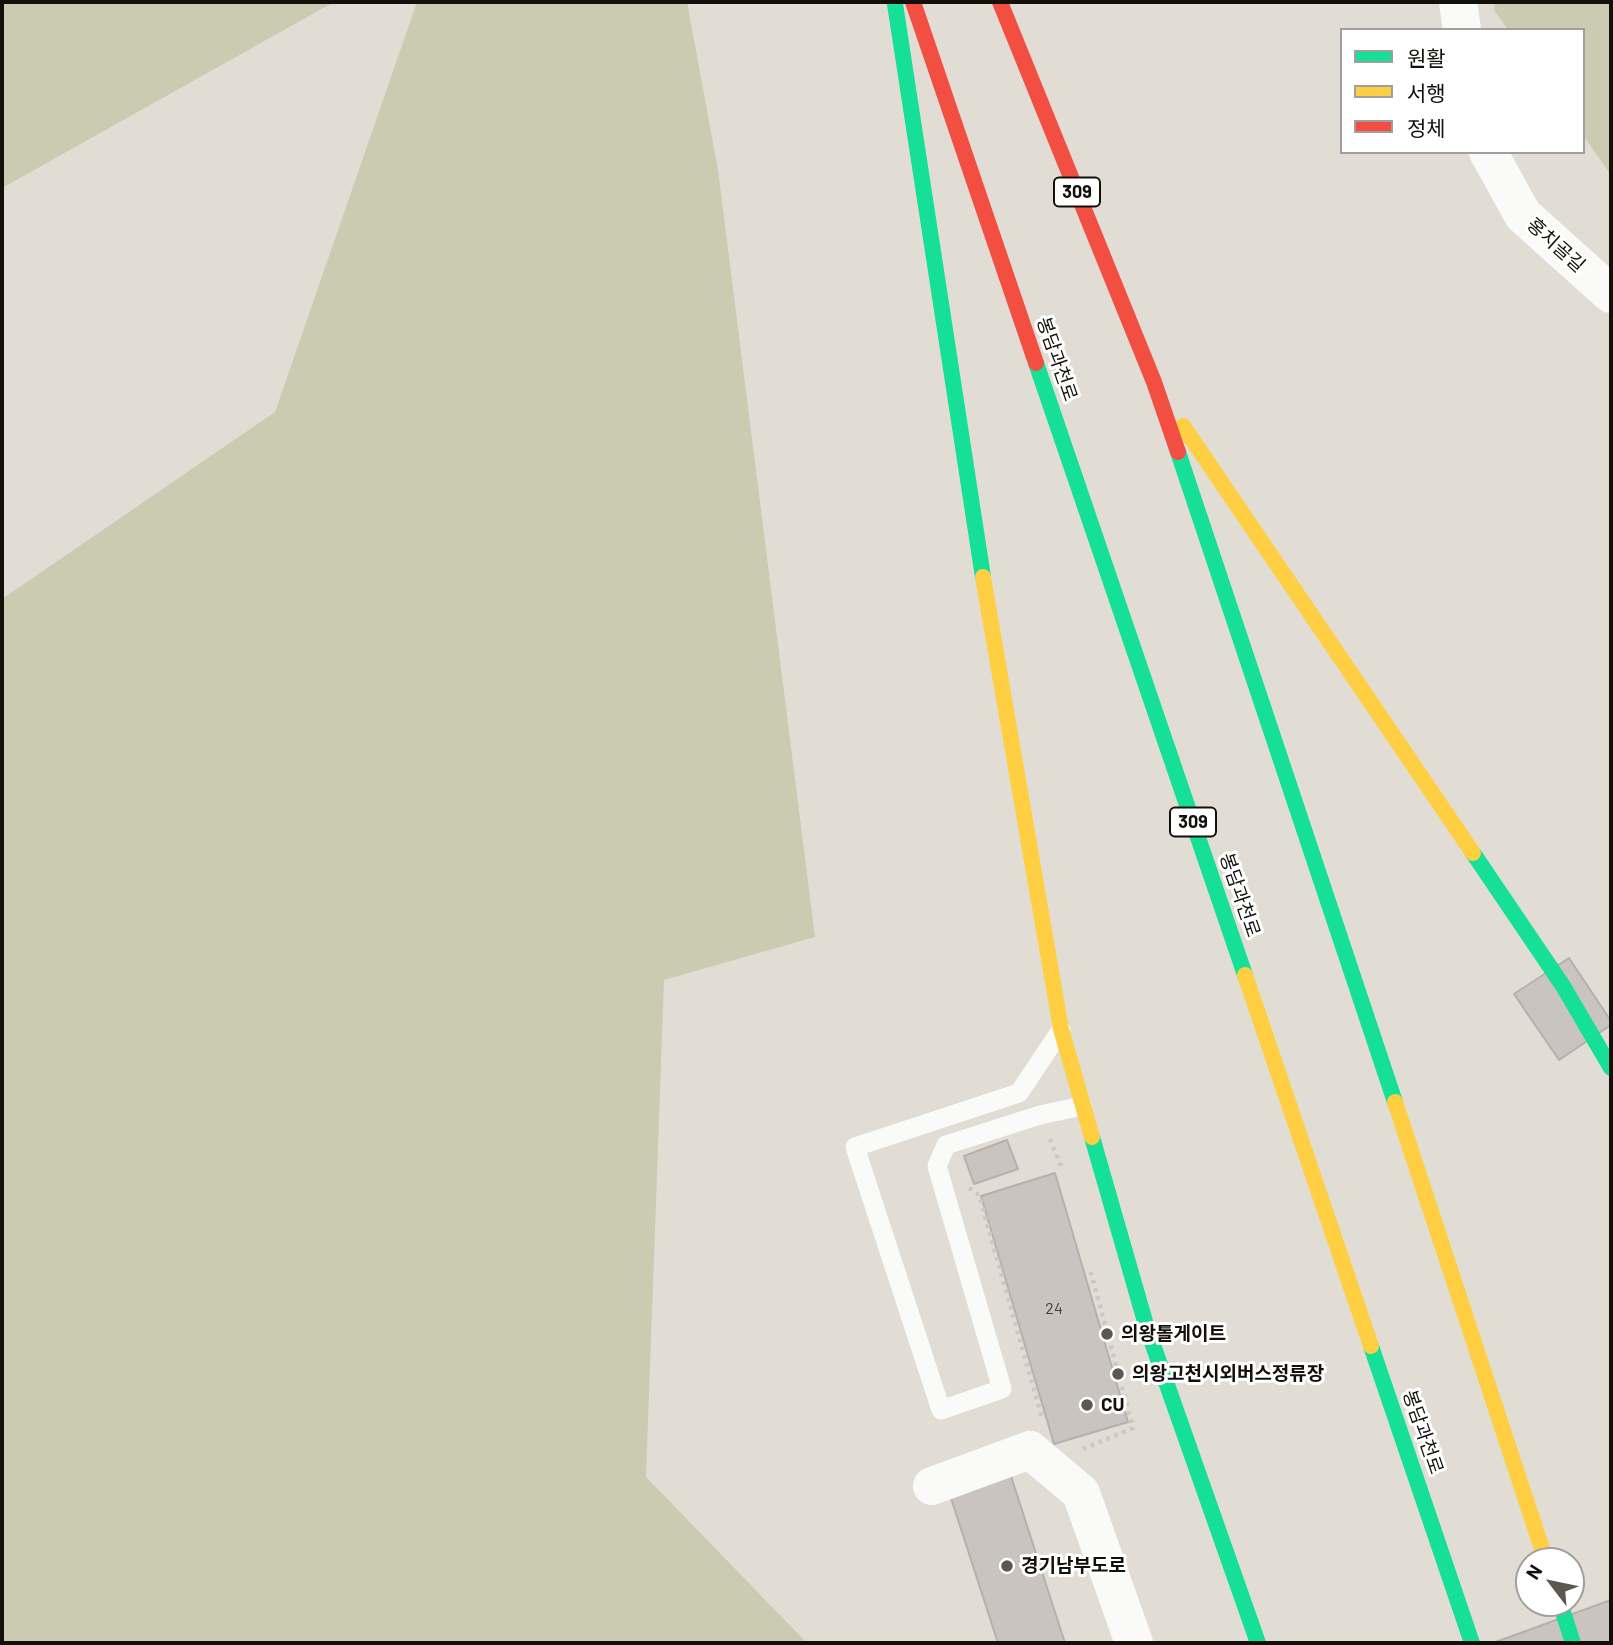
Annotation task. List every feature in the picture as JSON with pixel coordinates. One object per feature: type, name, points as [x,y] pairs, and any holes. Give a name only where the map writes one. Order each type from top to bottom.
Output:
[{"type":"highway","points":[[895,2],[995,652],[1061,1029],[1146,1325],[1258,1643]]},
{"type":"highway","name":"봉담과천로","points":[[913,2],[1472,1643]]},
{"type":"highway","name":"309","points":[[1000,2],[1154,382],[1254,675],[1541,1547]]},
{"type":"highway","points":[[1154,382],[1323,636],[1563,986],[1611,1068]]},
{"type":"highway","points":[[1565,1617],[1573,1643]]},
{"type":"street","points":[[1458,2],[1462,28]]},
{"type":"street","name":"홍치골길","points":[[1489,154],[1523,215],[1611,294]]},
{"type":"street","points":[[932,1486],[1030,1450],[1081,1493],[1134,1643]]},
{"type":"lane","points":[[1061,1029],[1018,1093],[855,1147],[941,1410],[1002,1389],[937,1166],[946,1145],[1040,1115],[1082,1105]]},
{"type":"path","points":[[1040,1115],[1063,1172]]},
{"type":"path","points":[[937,1166],[979,1195],[1042,1421]]},
{"type":"path","points":[[1077,1451],[1133,1428],[1088,1259]]},
{"type":"green space","points":[[2,2],[334,2],[2,188]]},
{"type":"green space","points":[[417,2],[687,2],[718,170],[815,937],[664,980],[646,1477],[807,1643],[2,1643],[2,599],[275,412]]},
{"type":"green space","points":[[1495,2],[1611,2],[1611,175],[1585,138],[1585,28],[1507,28],[1494,10]]},
{"type":"building","points":[[1569,958],[1611,1021],[1611,1025],[1559,1060],[1514,994]]},
{"type":"building","points":[[1007,1140],[1018,1169],[974,1184],[964,1156]]},
{"type":"building","points":[[1055,1173],[1128,1422],[1054,1444],[981,1196]]},
{"type":"building","name":"경기남부도로","points":[[1009,1470],[1065,1643],[998,1643],[948,1489]]},
{"type":"building","points":[[1611,1600],[1611,1643],[1493,1643],[1564,1617],[1585,1617],[1585,1609]]},
{"type":"traffic: fast","points":[[895,4],[983,577]]},
{"type":"traffic: fast","points":[[1036,363],[1245,975]]},
{"type":"traffic: fast","points":[[1178,452],[1395,1102]]},
{"type":"traffic: fast","points":[[1473,853],[1563,986],[1611,1068]]},
{"type":"traffic: fast","points":[[1092,1137],[1146,1325],[1258,1643]]},
{"type":"traffic: fast","points":[[1371,1346],[1472,1643]]},
{"type":"traffic: fast","points":[[1565,1617],[1573,1643]]},
{"type":"traffic: slow","points":[[1183,426],[1473,853]]},
{"type":"traffic: slow","points":[[983,577],[1061,1029],[1092,1137]]},
{"type":"traffic: slow","points":[[1245,975],[1371,1346]]},
{"type":"traffic: slow","points":[[1395,1102],[1541,1547]]},
{"type":"traffic: jam","points":[[913,2],[1036,363]]},
{"type":"traffic: jam","points":[[1000,2],[1154,382],[1178,452]]},
{"type":"place","name":"의왕톨게이트","points":[[1107,1334]]},
{"type":"place","name":"의왕고천시외버스정류장","points":[[1118,1374]]},
{"type":"place","name":"CU","points":[[1087,1405]]},
{"type":"place","name":"경기남부도로","points":[[1007,1566]]}]
